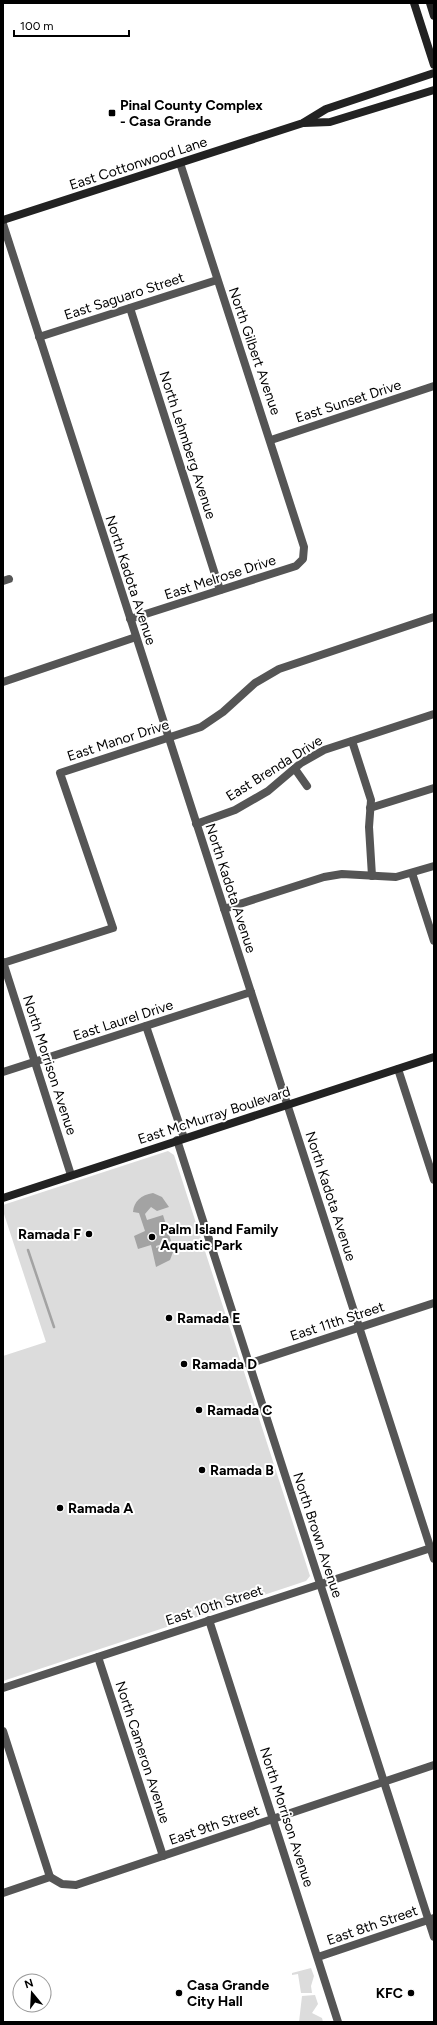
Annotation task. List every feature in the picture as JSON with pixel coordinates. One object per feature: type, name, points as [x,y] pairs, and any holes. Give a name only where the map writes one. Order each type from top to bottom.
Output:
[{"type":"main road","points":[[414,3],[434,65]]},
{"type":"main road","points":[[430,3],[434,16]]},
{"type":"main road","name":"East Cottonwood Lane","points":[[3,220],[303,123],[326,109],[434,73]]},
{"type":"main road","name":"East Cottonwood Lane","points":[[303,123],[330,122],[434,90]]},
{"type":"main road","name":"East McMurray Boulevard","points":[[3,1198],[434,1057]]},
{"type":"street","name":"North Gilbert Avenue","points":[[180,163],[271,440],[304,547]]},
{"type":"street","name":"North Kadota Avenue","points":[[3,224],[359,1327],[432,1547],[434,1560]]},
{"type":"street","name":"East Saguaro Street","points":[[39,337],[218,280]]},
{"type":"street","name":"North Lehmberg Avenue","points":[[130,308],[220,590]]},
{"type":"street","name":"East Sunset Drive","points":[[271,440],[434,386]]},
{"type":"street","name":"East Melrose Drive","points":[[130,619],[296,566],[303,559],[304,547]]},
{"type":"street","name":"East Manor Drive","points":[[3,963],[113,928],[60,772],[201,727],[223,712],[255,683],[279,669],[434,617]]},
{"type":"street","points":[[3,682],[136,637]]},
{"type":"street","name":"East Brenda Drive","points":[[196,824],[235,810],[268,791],[294,769],[324,750],[434,714]]},
{"type":"street","points":[[352,741],[371,800],[369,827],[372,876]]},
{"type":"street","points":[[294,769],[307,786]]},
{"type":"street","points":[[370,808],[434,788]]},
{"type":"street","points":[[224,909],[324,877],[342,874],[396,877],[434,866]]},
{"type":"street","points":[[412,873],[434,941]]},
{"type":"street","name":"North Morrison Avenue","points":[[3,963],[71,1175]]},
{"type":"street","name":"East Laurel Drive","points":[[3,1072],[251,992]]},
{"type":"street","name":"North Brown Avenue","points":[[146,1026],[248,1364],[383,1782],[431,1919],[434,1937]]},
{"type":"street","points":[[398,1069],[434,1180]]},
{"type":"street","name":"East 11th Street","points":[[248,1364],[434,1303]]},
{"type":"street","name":"East 10th Street","points":[[3,1688],[432,1547]]},
{"type":"street","name":"North Morrison Avenue","points":[[209,1620],[338,2022]]},
{"type":"street","name":"North Cameron Avenue","points":[[98,1657],[163,1856]]},
{"type":"street","points":[[3,1731],[50,1877],[3,1893]]},
{"type":"street","name":"East 9th Street","points":[[50,1877],[62,1884],[76,1884],[434,1766]]},
{"type":"street","name":"East 8th Street","points":[[318,1957],[431,1919]]},
{"type":"shaded area","points":[[168,1151],[174,1155],[310,1576],[306,1581],[3,1681],[3,1356],[46,1342],[3,1211],[3,1205]]},
{"type":"shaded area","points":[[153,1193],[162,1197],[169,1207],[157,1211],[151,1207],[145,1214],[147,1220],[163,1215],[171,1241],[156,1246],[156,1248],[173,1243],[173,1252],[170,1260],[156,1267],[151,1245],[138,1249],[134,1236],[145,1231],[139,1213],[133,1212],[139,1199],[145,1195]]},
{"type":"shaded area","points":[[311,1968],[314,1976],[311,1986],[312,1993],[301,1993],[298,1974],[292,1975],[292,1973]]},
{"type":"shaded area","points":[[315,1995],[318,2004],[312,2013],[322,2018],[323,2022],[299,2022],[302,1996]]},
{"type":"waterway","points":[[28,1250],[54,1327]]},
{"type":"place","name":"Pinal County Complex - Casa Grande","points":[[112,113]]},
{"type":"place","name":"Ramada F","points":[[89,1234]]},
{"type":"place","name":"Palm Island Family Aquatic Park","points":[[152,1237]]},
{"type":"place","name":"Ramada E","points":[[169,1318]]},
{"type":"place","name":"Ramada D","points":[[184,1364]]},
{"type":"place","name":"Ramada C","points":[[199,1410]]},
{"type":"place","name":"Ramada B","points":[[202,1470]]},
{"type":"place","name":"Ramada A","points":[[60,1508]]},
{"type":"place","name":"Casa Grande City Hall","points":[[179,1993]]},
{"type":"place","name":"KFC","points":[[411,1993]]}]
